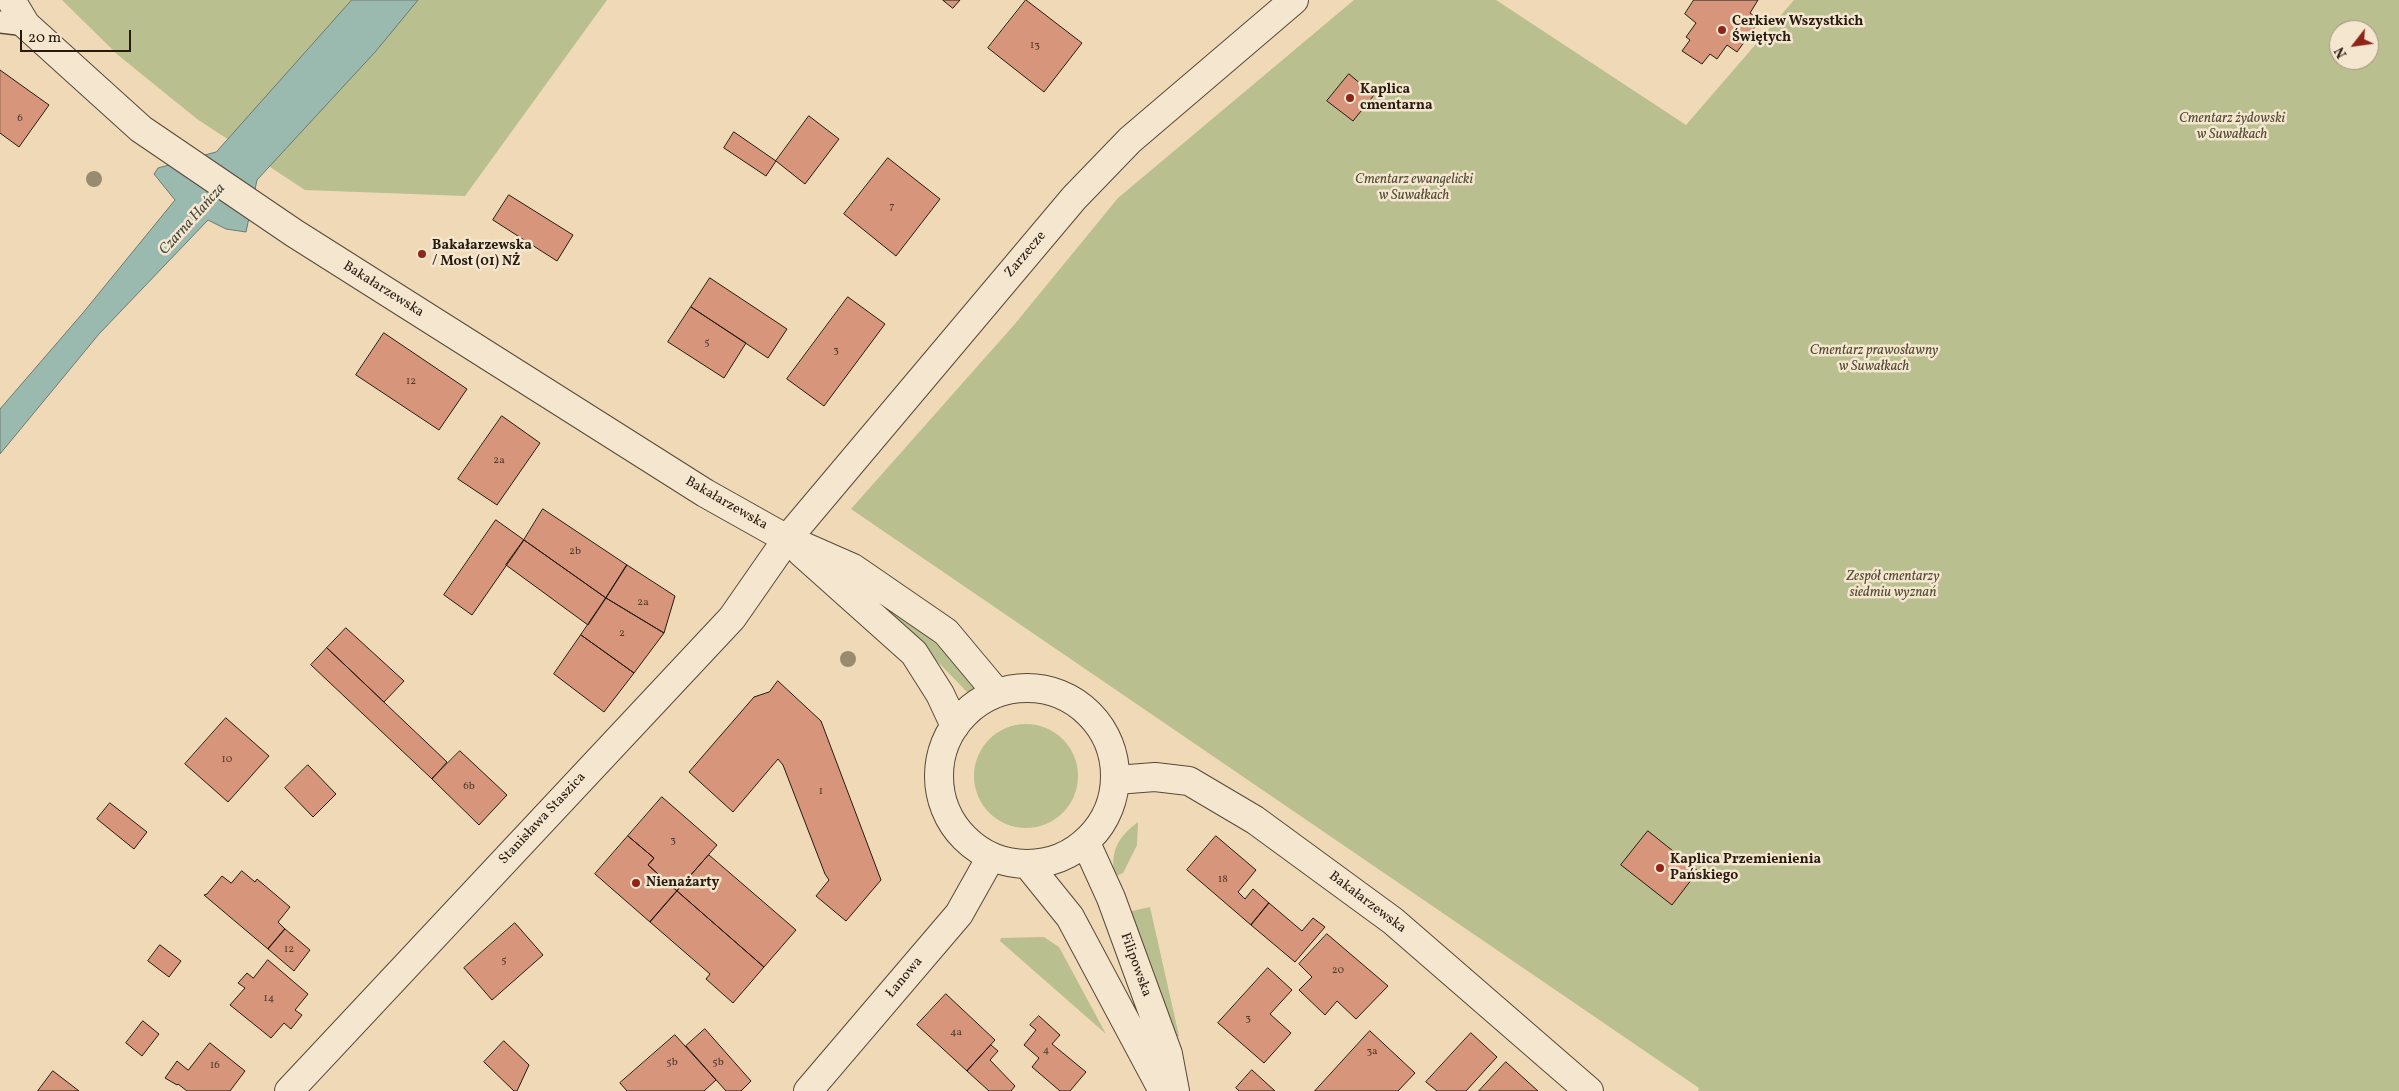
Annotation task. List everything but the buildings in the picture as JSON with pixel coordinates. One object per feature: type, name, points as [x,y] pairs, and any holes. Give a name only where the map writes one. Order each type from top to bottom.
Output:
[{"type":"street","name":"Bakałarzewska","points":[[11,0],[13,23],[141,129],[294,233],[705,493],[787,539],[853,568],[946,632],[997,693]]},
{"type":"street","name":"Zarzecze","points":[[787,539],[1074,198],[1130,140],[1294,0]]},
{"type":"street","name":"Bakałarzewska","points":[[787,539],[839,588],[914,653],[940,694],[954,726]]},
{"type":"street","name":"Stanisława Staszica","points":[[289,1091],[732,618],[787,539]]},
{"type":"street","points":[[1026,688],[1054,692],[1079,704],[1100,725],[1112,751],[1116,780],[1112,803],[1102,825],[1086,843],[1069,854],[1049,862],[1028,865],[1009,863],[991,857],[969,843],[952,824],[942,800],[939,774],[943,748],[954,726],[966,712],[997,693],[1026,688]]},
{"type":"street","name":"Bakałarzewska","points":[[1116,780],[1155,777],[1189,781],[1255,820],[1393,921],[1589,1091]]},
{"type":"street","name":"Filipowska","points":[[1086,843],[1111,898],[1168,1054],[1175,1091]]},
{"type":"street","name":"Łanowa","points":[[808,1091],[959,914],[991,857]]},
{"type":"street","points":[[1028,865],[1070,917],[1163,1091]]},
{"type":"green space","points":[[62,0],[607,0],[465,196],[305,190],[197,119],[118,55]]},
{"type":"green space","name":"Zespół cmentarzy siedmiu wyznań","points":[[1354,0],[1496,0],[1686,125],[1794,0],[2399,0],[2399,1091],[1698,1091],[1699,1088],[851,509],[1014,325],[1118,198]]},
{"type":"green space","points":[[875,591],[928,636],[952,660],[974,686],[971,691],[967,692],[940,664],[868,599]]},
{"type":"green space","points":[[1026,724],[1046,728],[1055,733],[1069,747],[1074,756],[1078,776],[1074,796],[1069,805],[1055,819],[1046,824],[1026,828],[1006,824],[997,819],[983,805],[978,796],[974,776],[978,756],[983,747],[997,733],[1006,728]]},
{"type":"green space","points":[[1138,822],[1137,845],[1123,873],[1114,877],[1113,868],[1117,845],[1120,839]]},
{"type":"green space","points":[[1150,907],[1179,1036],[1176,1037],[1128,912]]},
{"type":"green space","points":[[1044,937],[1059,947],[1106,1034],[1000,941],[1001,938]]},
{"type":"water","name":"Czarna Hańcza","points":[[352,0],[418,0],[376,51],[257,180],[246,232],[226,229],[208,220],[99,334],[0,454],[0,409],[82,314],[175,200],[154,174],[158,168],[216,152]]},
{"type":"place","name":"Cerkiew Wszystkich Świętych","points":[[1722,30]]},
{"type":"place","name":"Kaplica cmentarna","points":[[1350,98]]},
{"type":"place","name":"Bakałarzewska / Most (01) NŻ","points":[[422,254]]},
{"type":"place","name":"Kaplica Przemienienia Pańskiego","points":[[1660,868]]},
{"type":"place","name":"Nienażarty","points":[[636,883]]},
{"type":"park label","name":"Cmentarz żydowski w Suwałkach","points":[[2232,128]]},
{"type":"park label","name":"Cmentarz ewangelicki w Suwałkach","points":[[1414,188]]},
{"type":"park label","name":"Cmentarz prawosławny w Suwałkach","points":[[1874,360]]}]
